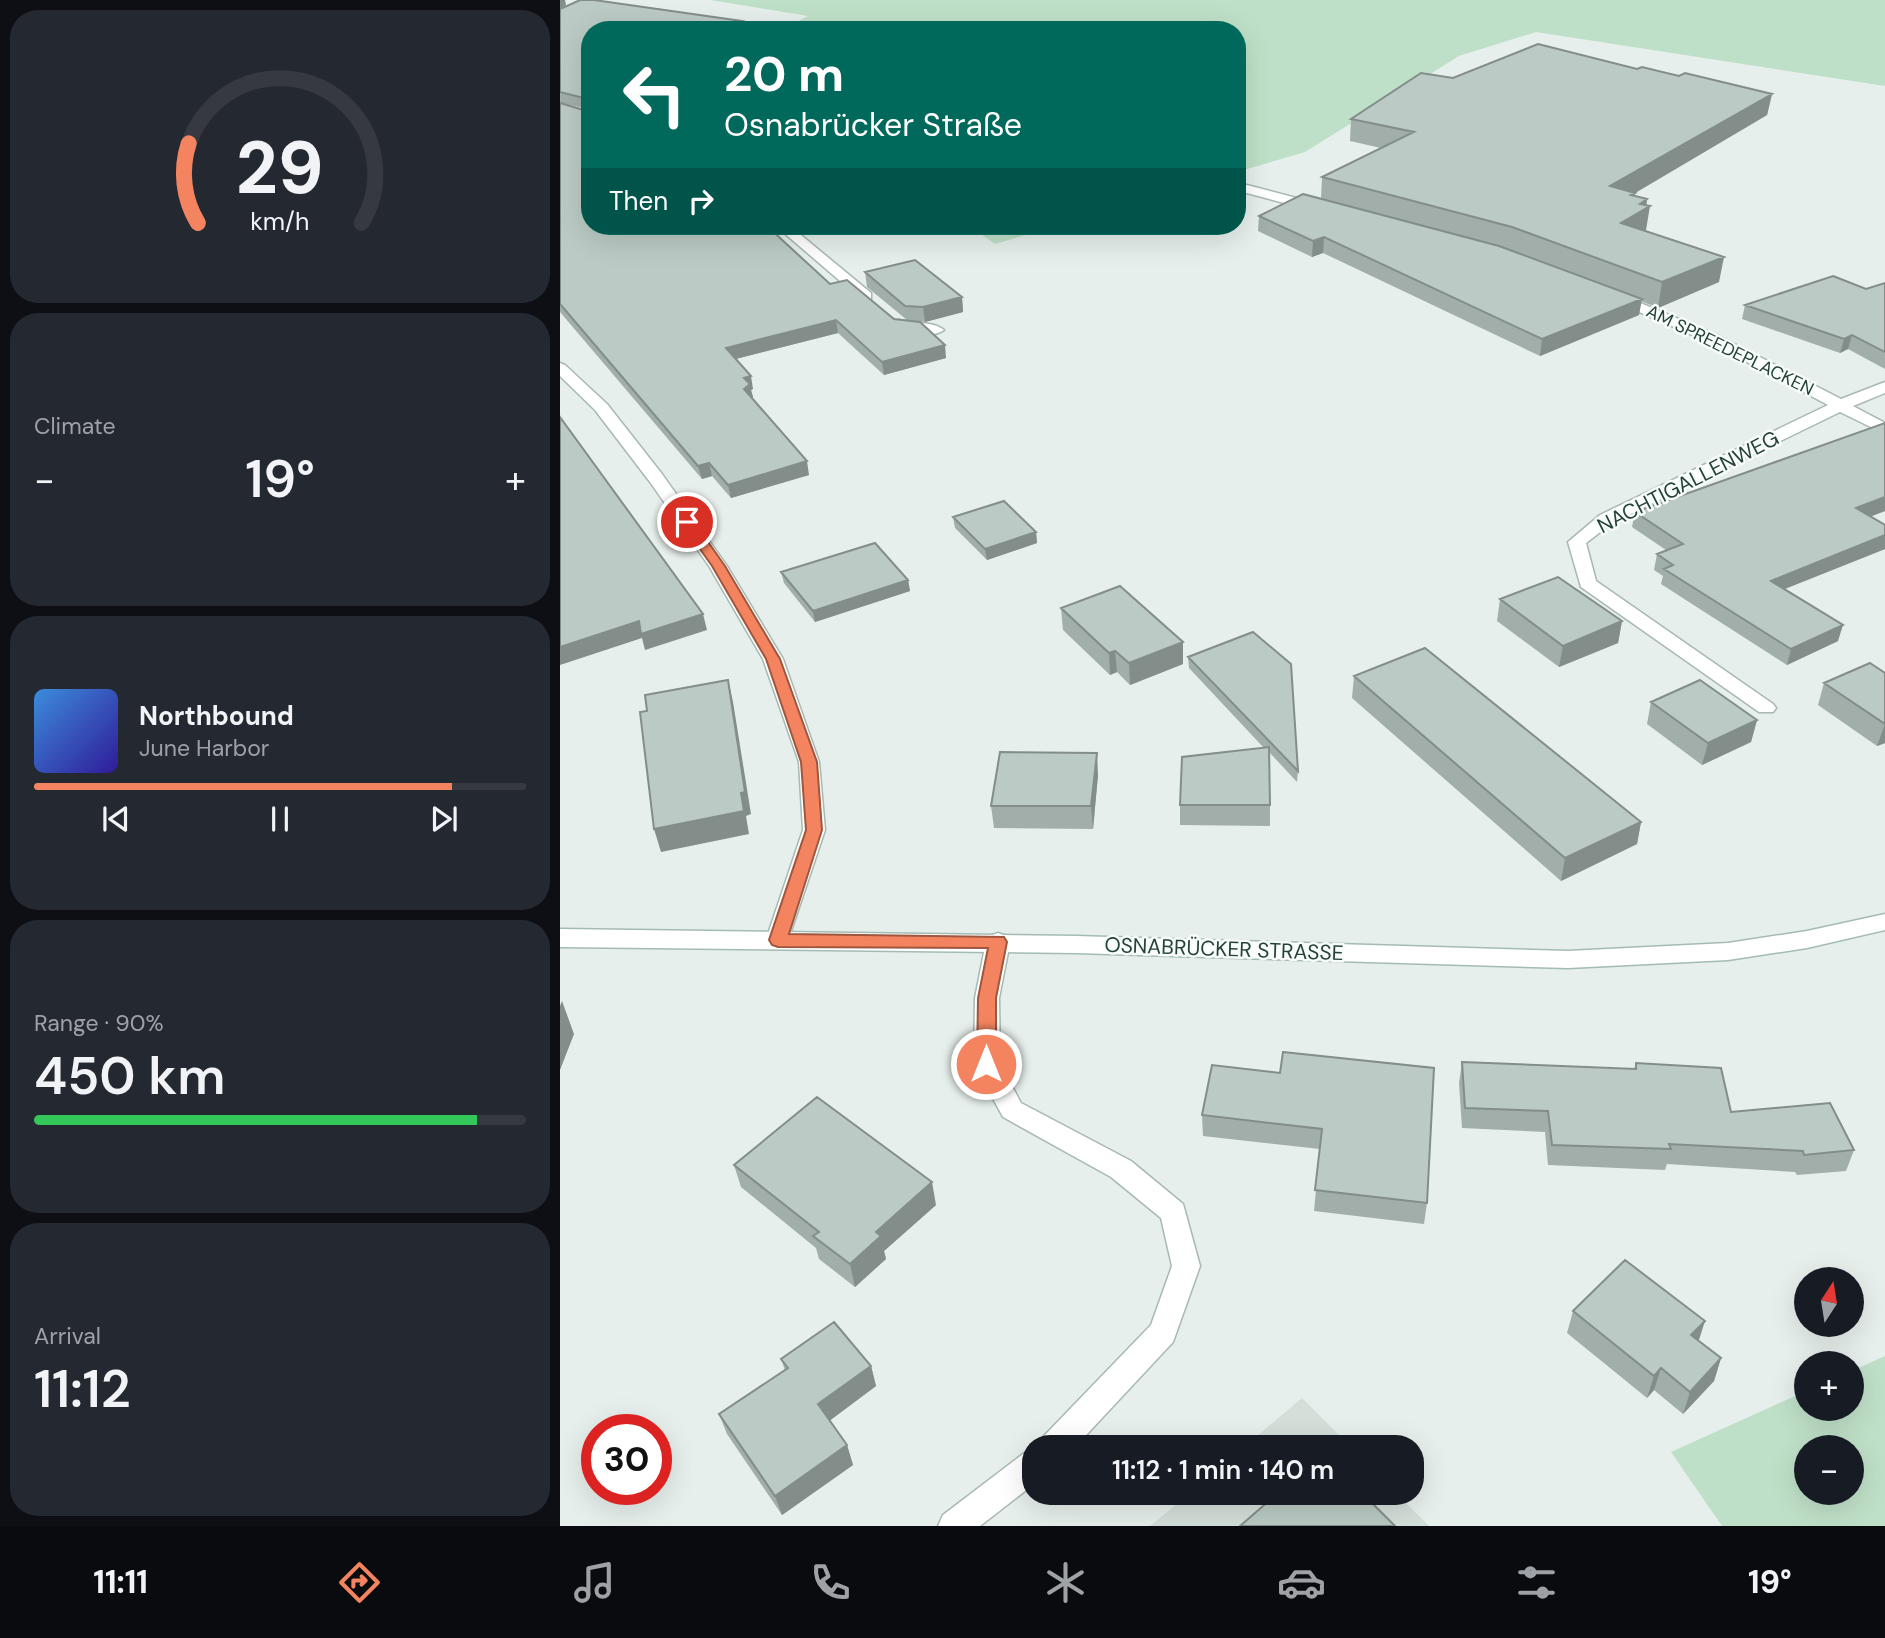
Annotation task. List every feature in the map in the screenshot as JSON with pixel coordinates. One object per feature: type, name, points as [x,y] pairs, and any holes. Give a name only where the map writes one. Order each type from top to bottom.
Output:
[{"type":"street","points":[[1247,189],[1328,210]]},
{"type":"street","points":[[793,235],[902,327],[937,330]]},
{"type":"street","name":"AM SPREEDEPLACKEN","points":[[1602,292],[1714,339],[1885,429]]},
{"type":"street","points":[[560,368],[601,407],[656,478],[718,566],[773,659],[809,762],[814,830],[778,940]]},
{"type":"street","name":"NACHTIGALLENWEG","points":[[1766,708],[1587,583],[1577,542],[1606,519],[1841,405],[1885,387]]},
{"type":"street","name":"OSNABRÜCKER STRASSE","points":[[560,938],[998,942],[1546,958],[1711,955],[1839,935],[1885,922]]},
{"type":"street","points":[[998,942],[987,998],[986,1064],[1012,1110],[1121,1169],[1173,1212],[1186,1266],[1163,1333],[1065,1435]]},
{"type":"street","points":[[954,1526],[1022,1474]]},
{"type":"shaded area","points":[[1302,1398],[1339,1435],[1258,1435]]},
{"type":"shaded area","points":[[1175,1505],[1408,1505],[1429,1526],[1150,1526]]},
{"type":"green space","points":[[710,0],[1885,0],[1885,86],[1536,32],[1459,56],[1305,152],[1246,169],[1246,21],[799,21],[808,16]]},
{"type":"green space","points":[[982,235],[1026,235],[995,244]]},
{"type":"green space","points":[[1885,1356],[1885,1526],[1722,1526],[1671,1452],[1794,1396],[1794,1421],[1864,1421],[1864,1366]]},
{"type":"building","points":[[580,0],[594,0],[742,21],[581,21],[581,97],[560,92],[560,9]]},
{"type":"building","points":[[1538,44],[1637,69],[1642,67],[1679,76],[1685,73],[1772,94],[1610,186],[1647,199],[1640,204],[1650,206],[1621,223],[1724,257],[1662,282],[1512,227],[1322,177],[1414,132],[1351,119],[1421,73],[1453,78]]},
{"type":"building","points":[[560,103],[581,109],[581,235],[777,235],[830,284],[847,280],[894,319],[920,322],[945,345],[882,362],[836,320],[726,348],[751,376],[744,378],[750,384],[744,389],[807,461],[728,485],[709,463],[698,466],[560,304]]},
{"type":"building","points":[[1303,194],[1499,246],[1642,299],[1542,339],[1324,237],[1313,241],[1259,216]]},
{"type":"building","points":[[915,260],[962,297],[923,307],[905,306],[865,272]]},
{"type":"building","points":[[1833,276],[1866,289],[1885,283],[1885,352],[1852,335],[1844,339],[1745,305]]},
{"type":"building","points":[[560,417],[703,614],[641,634],[639,621],[560,647]]},
{"type":"building","points":[[1885,423],[1885,497],[1856,508],[1885,525],[1885,535],[1771,581],[1843,625],[1791,649],[1664,569],[1673,565],[1657,554],[1683,544],[1635,512]]},
{"type":"building","points":[[1004,501],[1036,532],[985,549],[953,517]]},
{"type":"building","points":[[875,543],[908,580],[813,611],[781,572]]},
{"type":"building","points":[[1558,577],[1622,621],[1563,646],[1500,599]]},
{"type":"building","points":[[1120,586],[1183,642],[1129,663],[1115,651],[1109,653],[1061,608]]},
{"type":"building","points":[[1253,632],[1291,664],[1298,771],[1188,657]]},
{"type":"building","points":[[1425,648],[1641,822],[1565,858],[1354,676]]},
{"type":"building","points":[[1870,663],[1885,673],[1885,724],[1824,683]]},
{"type":"building","points":[[728,680],[745,792],[741,793],[744,811],[654,829],[640,712],[647,711],[645,695]]},
{"type":"building","points":[[1700,680],[1757,720],[1708,743],[1651,702]]},
{"type":"building","points":[[1269,747],[1270,805],[1180,805],[1182,757]]},
{"type":"building","points":[[1000,752],[1097,753],[1091,806],[991,806]]},
{"type":"building","points":[[1283,1052],[1434,1068],[1427,1203],[1315,1190],[1322,1129],[1202,1115],[1212,1065],[1280,1073]]},
{"type":"building","points":[[1462,1062],[1636,1069],[1636,1063],[1721,1068],[1731,1112],[1830,1103],[1854,1150],[1804,1155],[1803,1151],[1669,1144],[1671,1149],[1552,1145],[1548,1111],[1465,1108]]},
{"type":"building","points":[[817,1097],[932,1182],[876,1232],[881,1236],[850,1264],[813,1236],[819,1232],[734,1165]]},
{"type":"building","points":[[1625,1260],[1705,1321],[1691,1335],[1721,1358],[1690,1392],[1661,1368],[1654,1376],[1573,1311]]},
{"type":"building","points":[[834,1322],[871,1366],[818,1404],[847,1445],[775,1496],[719,1414],[788,1368],[781,1359]]},
{"type":"building","points":[[1264,1505],[1374,1505],[1395,1526],[1240,1526]]},
{"type":"route","points":[[687,522],[718,566],[773,659],[809,762],[814,830],[778,940],[998,942],[987,998],[986,1064]]}]
